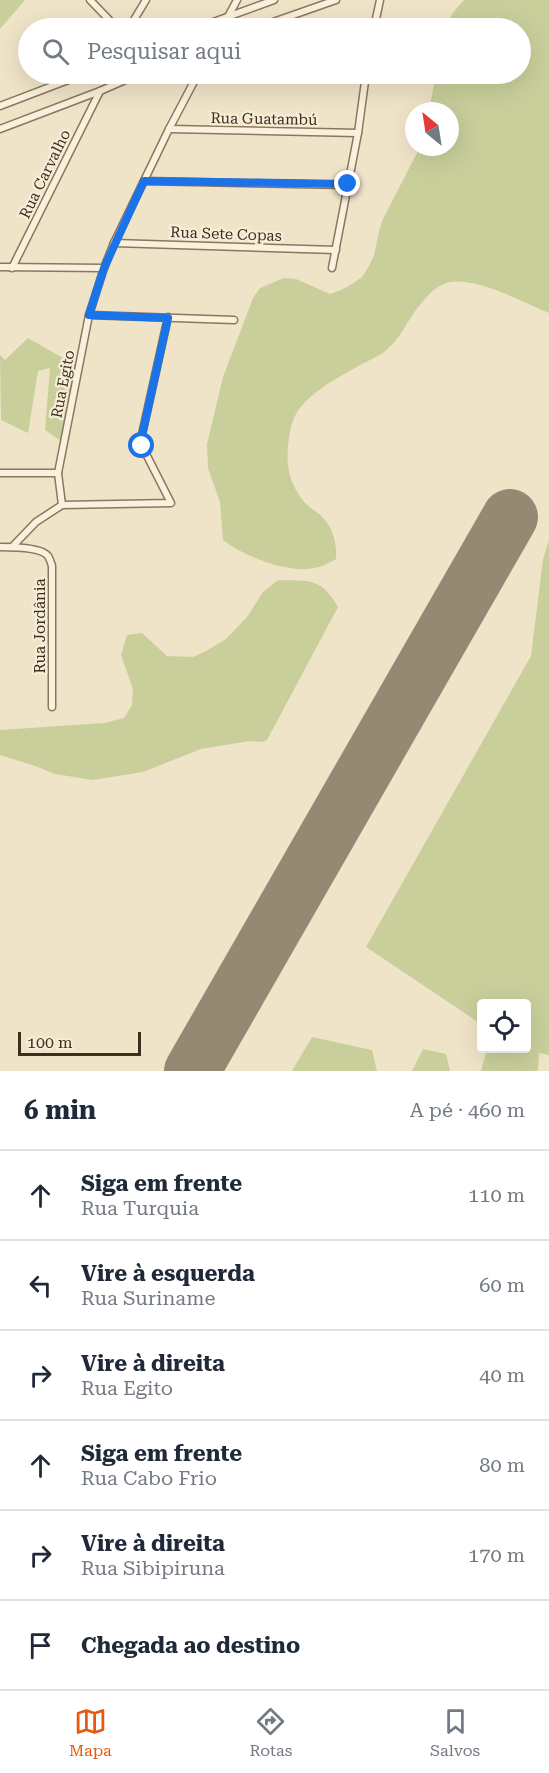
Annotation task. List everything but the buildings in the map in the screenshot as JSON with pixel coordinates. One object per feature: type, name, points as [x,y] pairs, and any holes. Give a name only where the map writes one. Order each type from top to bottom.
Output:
[{"type":"street","points":[[90,0],[107,18]]},
{"type":"street","points":[[135,18],[146,0]]},
{"type":"street","points":[[228,16],[237,0]]},
{"type":"street","points":[[223,18],[274,0]]},
{"type":"street","points":[[285,18],[336,0]]},
{"type":"street","points":[[376,18],[380,0]]},
{"type":"street","points":[[0,106],[58,84]]},
{"type":"street","points":[[0,129],[116,84]]},
{"type":"street","name":"Rua Egito","points":[[62,505],[58,473],[89,315],[114,243],[193,84]]},
{"type":"street","points":[[332,268],[358,133],[365,84]]},
{"type":"street","name":"Rua Carvalho","points":[[12,268],[100,91]]},
{"type":"street","name":"Rua Guatambú","points":[[169,129],[358,133]]},
{"type":"street","points":[[144,181],[348,184]]},
{"type":"street","name":"Rua Sete Copas","points":[[114,243],[336,250]]},
{"type":"street","points":[[0,267],[104,268]]},
{"type":"street","points":[[89,315],[234,320]]},
{"type":"street","points":[[0,547],[12,546],[36,522],[62,505],[171,503],[141,440],[168,318]]},
{"type":"street","points":[[0,473],[58,473]]},
{"type":"street","name":"Rua Jordânia","points":[[12,546],[40,551],[48,556],[52,566],[52,707]]},
{"type":"green space","points":[[0,0],[25,0],[0,29]]},
{"type":"green space","points":[[464,0],[549,0],[549,313],[497,291],[468,282],[444,284],[425,299],[395,342],[383,353],[334,380],[310,397],[301,406],[292,424],[289,435],[288,468],[294,487],[302,499],[324,519],[331,529],[336,546],[336,559],[320,567],[304,569],[279,566],[242,552],[223,540],[220,502],[208,468],[207,444],[223,377],[253,298],[260,288],[284,278],[296,279],[330,294],[352,284],[362,277],[369,266],[383,219],[415,156],[459,156],[459,102],[431,102],[434,84],[531,84],[531,18],[450,18]]},
{"type":"green space","points":[[28,338],[77,366],[61,441],[45,430],[50,368],[38,371],[28,433],[1,420],[0,355],[5,360]]},
{"type":"green space","points":[[549,540],[549,1055],[539,1053],[538,1071],[481,1071],[486,1053],[531,1053],[531,999],[477,999],[477,1021],[366,947],[531,656],[543,559]]},
{"type":"green space","points":[[278,580],[306,581],[320,586],[332,597],[338,607],[267,740],[201,749],[143,772],[93,780],[55,774],[0,755],[0,730],[104,723],[124,718],[132,705],[133,689],[121,655],[127,635],[142,633],[167,656],[193,657],[226,639],[247,617],[263,592]]},
{"type":"green space","points":[[312,1037],[372,1050],[377,1071],[292,1071]]},
{"type":"green space","points":[[423,1049],[446,1054],[450,1071],[412,1071]]},
{"type":"runway","points":[[192,1071],[510,517]]},
{"type":"route","points":[[142,446],[141,440],[168,318],[89,315],[114,243],[144,181],[348,184]]}]
